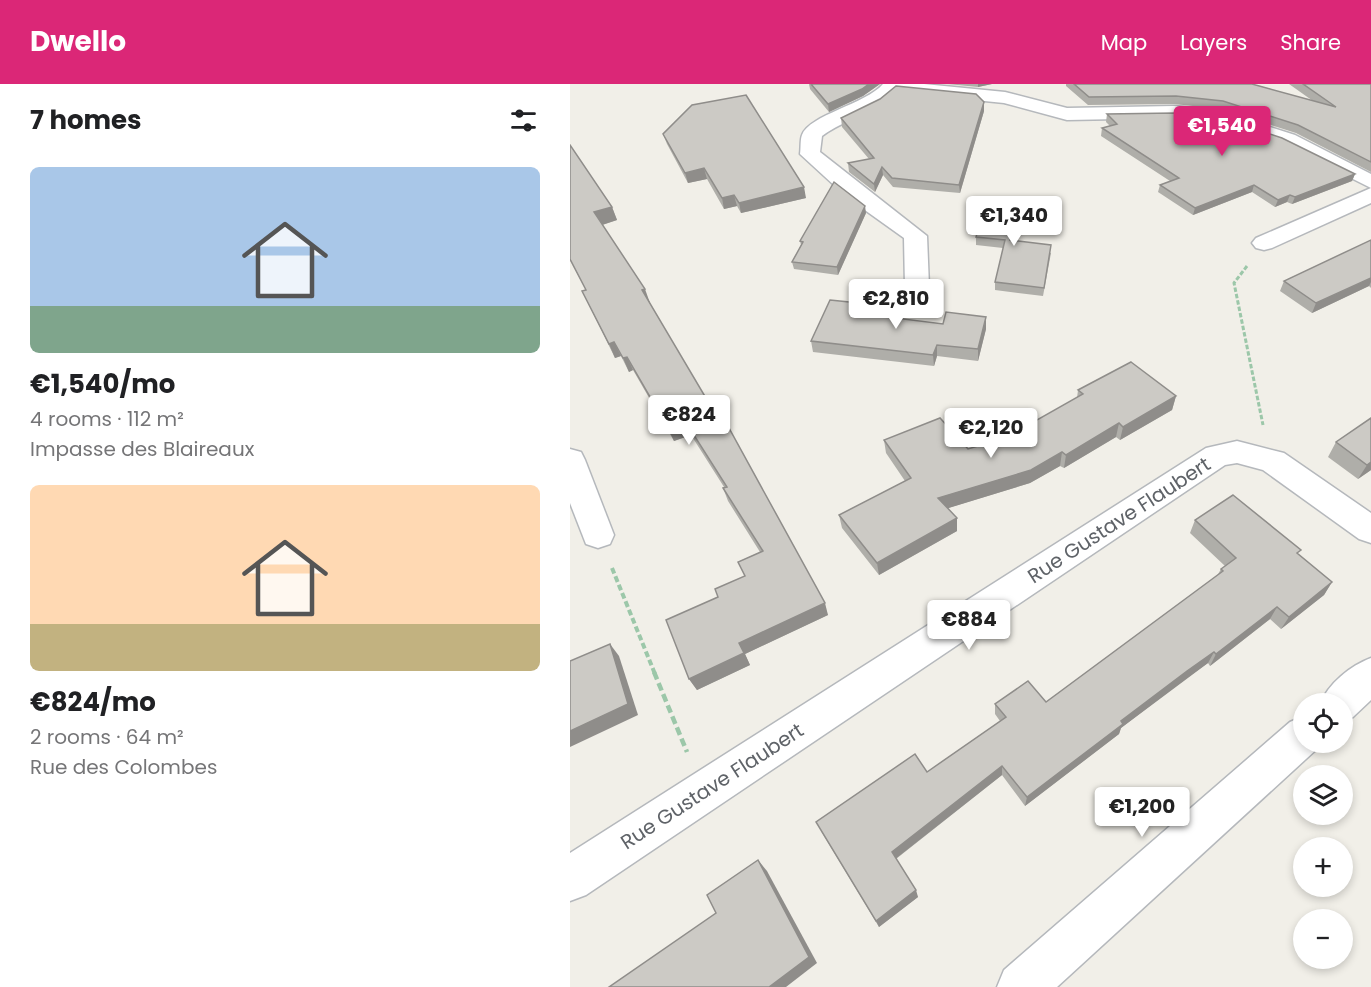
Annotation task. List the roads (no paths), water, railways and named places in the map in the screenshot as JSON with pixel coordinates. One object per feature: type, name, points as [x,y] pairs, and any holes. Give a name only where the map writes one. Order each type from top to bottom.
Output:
[{"type":"street","points":[[917,287],[915,236],[856,193],[810,154],[812,135],[839,116],[875,100],[892,85],[1005,98],[1067,114],[1174,112],[1220,117],[1288,139],[1371,182]]},
{"type":"street","points":[[1264,243],[1371,195]]},
{"type":"street","name":"Rue Gustave Flaubert","points":[[570,879],[1217,456],[1237,452],[1260,456],[1290,470],[1371,530]]},
{"type":"street","points":[[570,460],[598,535]]},
{"type":"street","points":[[1351,693],[1371,675]]},
{"type":"street","points":[[1021,987],[1293,745]]}]
